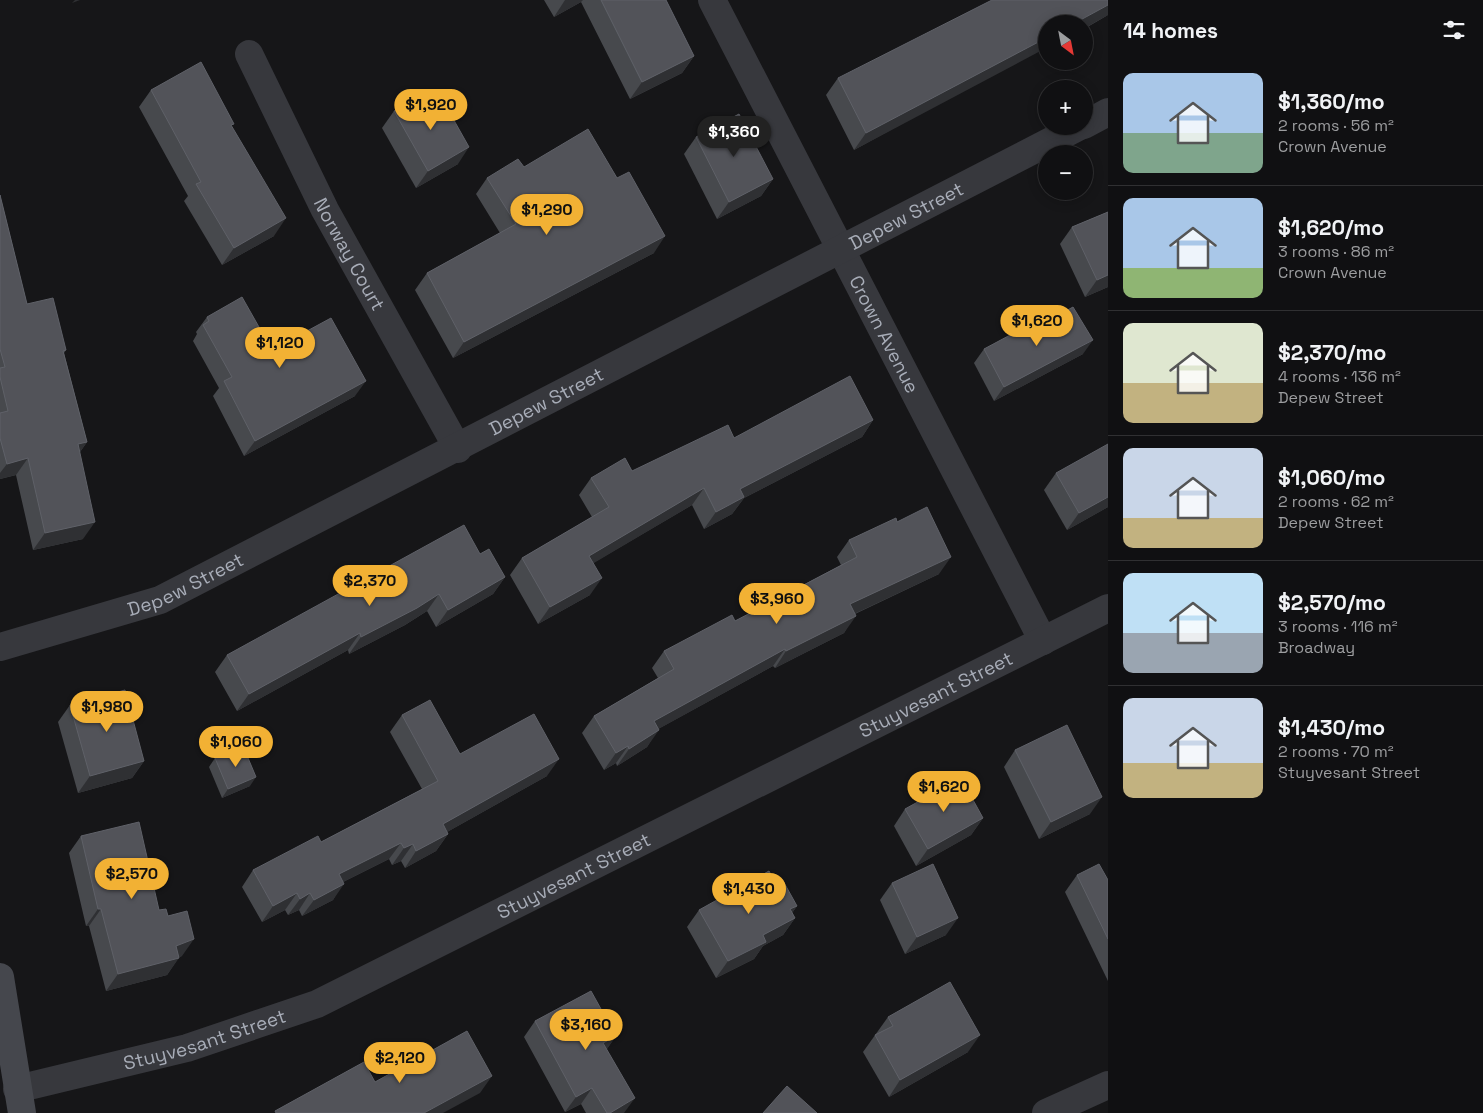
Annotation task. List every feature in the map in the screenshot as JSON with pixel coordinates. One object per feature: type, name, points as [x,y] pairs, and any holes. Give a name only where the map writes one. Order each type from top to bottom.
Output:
[{"type":"main road","points":[[0,978],[19,1101]]},
{"type":"street","name":"Crown Avenue","points":[[712,0],[1043,641]]},
{"type":"street","name":"Norway Court","points":[[248,54],[325,210],[458,449]]},
{"type":"street","points":[[1093,120],[1108,112]]},
{"type":"street","name":"Depew Street","points":[[0,647],[160,600],[458,449],[1063,135]]},
{"type":"street","name":"Stuyvesant Street","points":[[19,1101],[317,1004],[1108,608]]},
{"type":"street","points":[[1046,1113],[1108,1085]]},
{"type":"building","points":[[601,0],[666,0],[694,56],[642,82]]},
{"type":"building","points":[[992,0],[1108,0],[1108,5],[1090,15],[1038,15],[1038,42],[866,133],[838,78]]},
{"type":"building","points":[[201,62],[234,124],[231,125],[286,218],[234,248],[196,184],[201,182],[151,90]]},
{"type":"building","points":[[428,91],[444,120],[451,115],[469,147],[428,171],[394,111]]},
{"type":"building","points":[[739,114],[773,179],[729,202],[696,137]]},
{"type":"building","points":[[588,129],[617,178],[629,172],[665,236],[464,342],[427,273],[516,224],[487,178],[518,159],[524,167]]},
{"type":"building","points":[[0,195],[27,304],[53,298],[66,350],[63,351],[87,442],[78,444],[95,522],[45,533],[28,458],[7,464],[0,438],[0,413],[8,411],[0,377],[0,368],[5,367],[0,349]]},
{"type":"building","points":[[1108,212],[1108,275],[1097,280],[1072,227]]},
{"type":"building","points":[[242,297],[272,350],[331,318],[366,381],[255,441],[224,381],[232,377],[203,325],[209,321],[207,317]]},
{"type":"building","points":[[1073,307],[1093,340],[1004,387],[984,349],[1027,326],[1030,331]]},
{"type":"building","points":[[850,376],[873,420],[740,489],[744,497],[716,512],[704,488],[589,556],[602,578],[550,607],[522,558],[609,507],[591,478],[625,458],[632,471],[728,425],[734,438]]},
{"type":"building","points":[[1108,444],[1108,497],[1079,513],[1056,473]]},
{"type":"building","points":[[927,507],[951,557],[850,604],[856,616],[786,651],[785,649],[654,721],[659,730],[629,749],[628,746],[616,753],[594,716],[674,669],[664,651],[732,615],[735,621],[857,557],[849,540],[896,518],[897,522]]},
{"type":"building","points":[[464,525],[480,554],[489,549],[505,577],[448,610],[439,594],[417,608],[361,637],[360,633],[249,694],[227,655]]},
{"type":"building","points":[[125,690],[144,761],[90,776],[70,705]]},
{"type":"building","points":[[430,700],[460,754],[534,714],[559,759],[443,824],[448,834],[416,851],[413,844],[404,848],[401,843],[339,874],[344,884],[314,900],[310,893],[300,899],[297,893],[273,906],[253,870],[318,836],[321,842],[438,781],[402,715]]},
{"type":"building","points":[[1067,725],[1102,797],[1051,822],[1015,750]]},
{"type":"building","points":[[243,746],[256,777],[228,789],[215,758]]},
{"type":"building","points":[[961,778],[983,818],[928,849],[905,809]]},
{"type":"building","points":[[139,822],[159,910],[166,909],[168,916],[187,911],[194,939],[176,946],[179,958],[118,974],[101,909],[98,909],[81,836]]},
{"type":"building","points":[[933,864],[958,918],[917,937],[892,883]]},
{"type":"building","points":[[1099,864],[1108,880],[1108,939],[1077,875]]},
{"type":"building","points":[[769,871],[775,882],[782,879],[797,906],[790,909],[795,918],[763,935],[766,942],[728,961],[699,910]]},
{"type":"building","points":[[950,982],[980,1035],[900,1080],[875,1035],[893,1026],[888,1017]]},
{"type":"building","points":[[591,991],[616,1036],[603,1043],[635,1098],[610,1113],[607,1113],[592,1088],[576,1097],[535,1021]]},
{"type":"building","points":[[467,1031],[492,1076],[424,1113],[276,1113],[275,1111],[364,1062],[375,1082]]},
{"type":"building","points":[[787,1086],[817,1113],[763,1113]]}]
